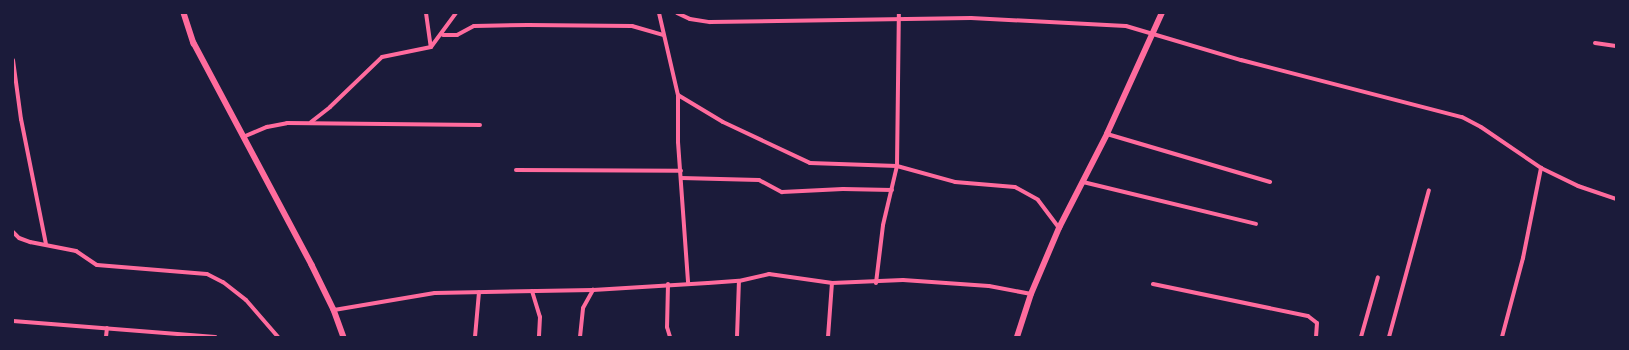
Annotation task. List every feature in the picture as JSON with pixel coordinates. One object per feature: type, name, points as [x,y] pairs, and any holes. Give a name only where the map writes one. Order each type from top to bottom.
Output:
[{"type":"street","points":[[184,13],[194,43],[334,310],[344,337]]},
{"type":"street","points":[[426,13],[431,47]]},
{"type":"street","points":[[310,122],[330,107],[382,56],[431,47],[442,35],[456,13]]},
{"type":"street","points":[[659,13],[678,94],[681,178],[688,283]]},
{"type":"street","points":[[677,13],[690,19],[710,22],[900,19],[1063,21],[1126,26],[1241,60],[1462,117],[1482,126],[1541,168],[1578,186],[1616,199]]},
{"type":"street","points":[[876,283],[883,225],[897,166],[899,13]]},
{"type":"street","points":[[1018,337],[1031,294],[1059,228],[1107,134],[1162,13]]},
{"type":"street","points":[[442,35],[457,35],[474,26],[632,26],[664,35]]},
{"type":"street","points":[[1595,43],[1616,46]]},
{"type":"street","points":[[13,60],[21,119],[46,244]]},
{"type":"street","points":[[678,94],[723,122],[810,163],[897,166],[955,182],[1015,187],[1038,200],[1059,228]]},
{"type":"street","points":[[242,137],[266,127],[288,123],[310,122],[480,125]]},
{"type":"street","points":[[1107,134],[1270,182]]},
{"type":"street","points":[[1502,337],[1523,258],[1541,168]]},
{"type":"street","points":[[516,170],[681,171]]},
{"type":"street","points":[[681,178],[759,180],[782,192],[842,189],[892,190]]},
{"type":"street","points":[[1083,182],[1256,224]]},
{"type":"street","points":[[1389,337],[1429,190]]},
{"type":"street","points":[[13,232],[24,240],[76,251],[97,264],[109,267],[207,274],[223,282],[246,300],[278,337]]},
{"type":"street","points":[[334,310],[409,296],[479,292],[593,290],[668,284],[739,281],[759,275],[780,274],[832,283],[876,283],[911,280],[989,286],[1031,294]]},
{"type":"street","points":[[1361,337],[1378,277]]},
{"type":"street","points":[[737,337],[739,281]]},
{"type":"street","points":[[828,337],[832,283]]},
{"type":"street","points":[[668,284],[667,327],[670,337]]},
{"type":"street","points":[[1153,284],[1308,316],[1317,323],[1316,337]]},
{"type":"street","points":[[580,337],[583,308],[593,290]]},
{"type":"street","points":[[532,291],[540,317],[539,337]]},
{"type":"street","points":[[475,337],[479,292]]},
{"type":"street","points":[[13,320],[215,337]]},
{"type":"street","points":[[106,337],[107,328]]}]
